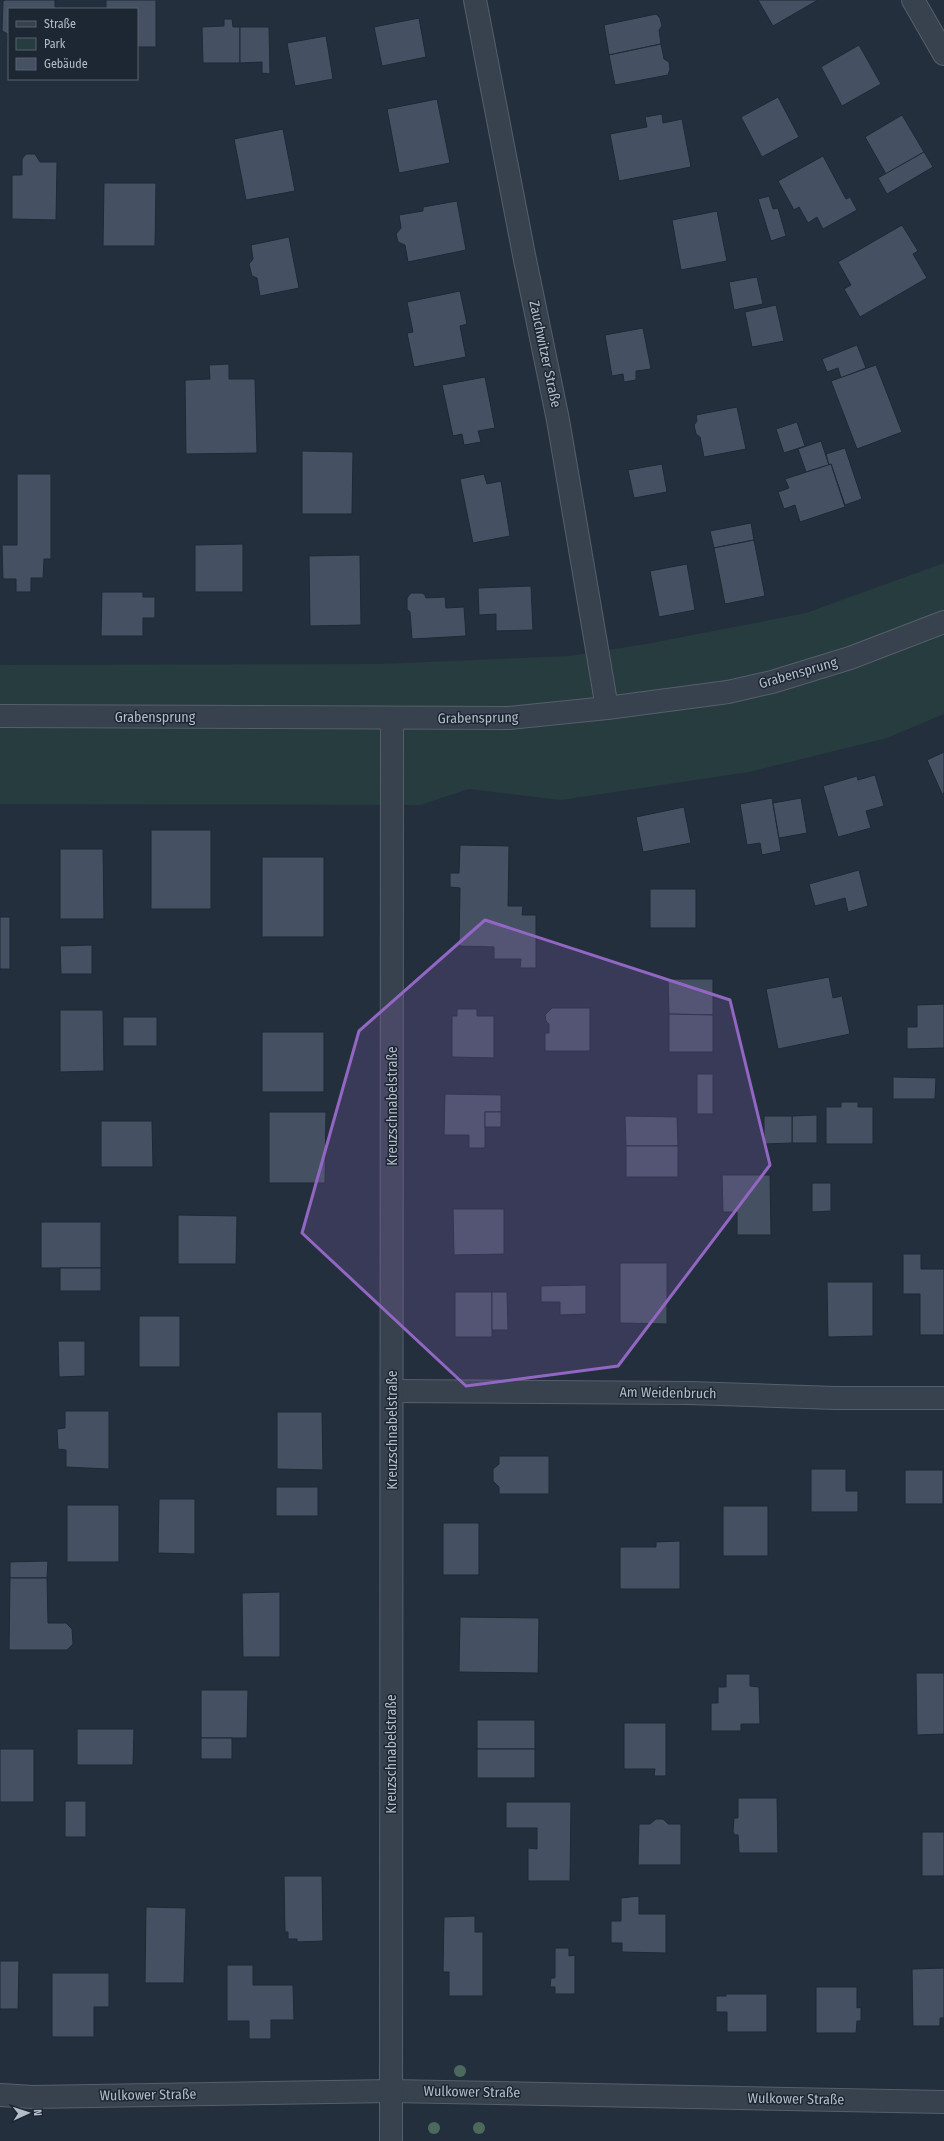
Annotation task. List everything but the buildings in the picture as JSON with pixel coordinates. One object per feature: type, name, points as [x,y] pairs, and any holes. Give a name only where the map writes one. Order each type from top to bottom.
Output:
[{"type":"street","name":"Zauchwitzer Straße","points":[[475,0],[558,420],[607,708]]},
{"type":"street","points":[[913,0],[944,54]]},
{"type":"street","name":"Grabensprung","points":[[0,716],[392,719],[510,718],[607,708],[728,692],[772,682],[850,658],[944,622]]},
{"type":"street","name":"Kreuzschnabelstraße","points":[[391,2141],[392,719]]},
{"type":"street","name":"Am Weidenbruch","points":[[392,1391],[690,1393],[835,1398],[944,1398]]},
{"type":"street","name":"Wulkower Straße","points":[[0,2095],[33,2096],[392,2091],[944,2102]]},
{"type":"highlighted area","points":[[485,920],[730,1000],[770,1165],[618,1366],[466,1386],[302,1233],[359,1031]]},
{"type":"green space","points":[[944,563],[944,714],[887,738],[749,772],[561,800],[469,789],[420,805],[0,804],[0,665],[380,664],[570,656],[646,644],[806,613]]}]
